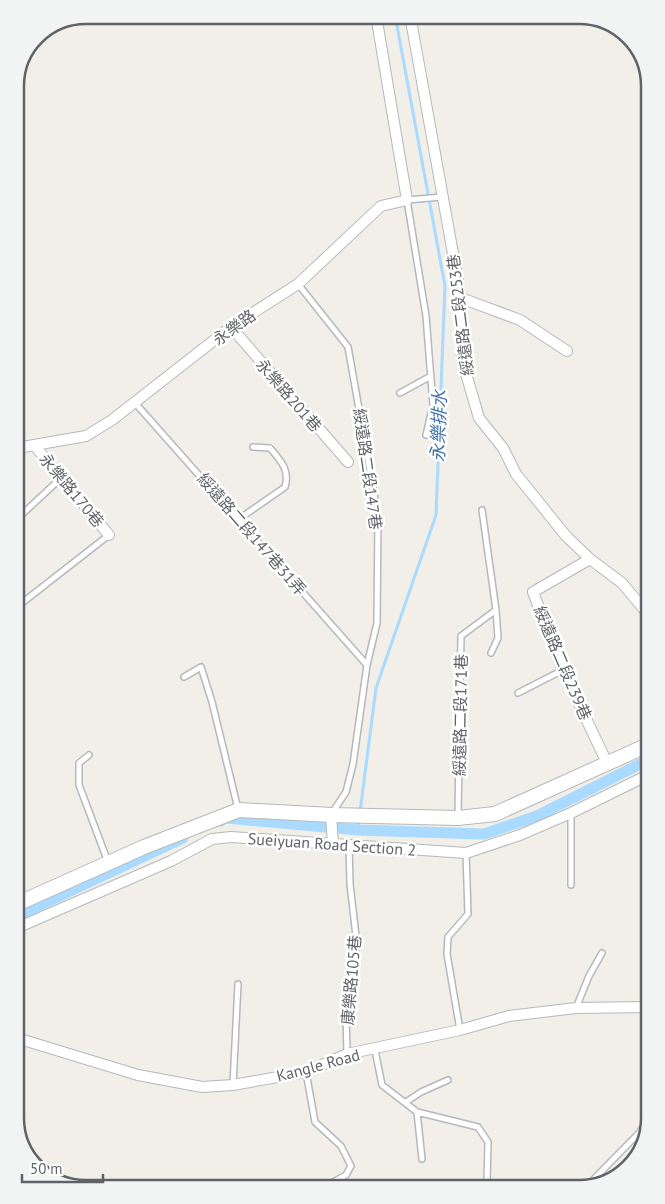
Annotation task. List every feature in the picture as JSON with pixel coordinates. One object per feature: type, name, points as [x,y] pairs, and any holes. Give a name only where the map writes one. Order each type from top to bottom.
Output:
[{"type":"street","points":[[378,24],[407,200]]},
{"type":"street","name":"綏遠路二段253巷","points":[[411,24],[437,197],[461,298],[462,360],[479,418],[503,448],[516,474],[566,536],[590,559],[622,583],[641,606]]},
{"type":"street","name":"永樂路","points":[[24,447],[86,436],[136,404],[231,327],[298,284],[381,206],[407,200]]},
{"type":"street","points":[[461,298],[520,320],[567,351]]},
{"type":"street","name":"永樂路201巷","points":[[231,327],[348,462]]},
{"type":"street","name":"永樂路170巷","points":[[34,445],[109,535]]},
{"type":"street","name":"綏遠路二段239巷","points":[[590,559],[533,592],[562,670],[608,765]]},
{"type":"street","name":"Sueiyuan Road Section 2","points":[[24,900],[108,863],[239,810],[458,818],[495,814],[608,765],[641,748]]},
{"type":"street","name":"Sueiyuan Road Section 2","points":[[24,925],[171,861],[212,839],[231,837],[466,853],[520,835],[641,779]]},
{"type":"street","points":[[333,844],[336,815]]},
{"type":"street","name":"Kangle Road","points":[[24,1040],[138,1076],[202,1087],[233,1085],[306,1072],[347,1054],[375,1050],[510,1016],[576,1008],[641,1008]]},
{"type":"lane","name":"永樂路","points":[[407,200],[437,197]]},
{"type":"lane","points":[[407,200],[423,287],[431,376],[433,405],[426,435]]},
{"type":"lane","name":"綏遠路二段147巷","points":[[298,284],[348,347],[378,516],[377,623],[367,665],[353,764],[346,792],[336,815]]},
{"type":"lane","points":[[400,393],[431,376]]},
{"type":"lane","name":"綏遠路二段147巷31弄","points":[[136,404],[367,665]]},
{"type":"lane","points":[[239,519],[286,487],[288,476],[283,463],[270,448],[253,447]]},
{"type":"lane","points":[[24,512],[61,477]]},
{"type":"lane","points":[[482,510],[498,638],[491,653]]},
{"type":"lane","points":[[24,601],[109,535]]},
{"type":"lane","name":"綏遠路二段171巷","points":[[458,818],[461,636],[496,610]]},
{"type":"lane","points":[[184,677],[201,667],[212,702],[239,810]]},
{"type":"lane","points":[[518,693],[562,670]]},
{"type":"lane","points":[[89,755],[79,763],[79,785],[108,863]]},
{"type":"lane","points":[[570,885],[571,813]]},
{"type":"lane","name":"康樂路105巷","points":[[347,1054],[346,1013],[348,980],[357,945],[350,884],[349,845]]},
{"type":"lane","points":[[460,1030],[447,954],[448,937],[468,914],[466,853]]},
{"type":"lane","points":[[576,1008],[589,976],[602,953]]},
{"type":"lane","points":[[233,1085],[238,984]]},
{"type":"lane","points":[[375,1050],[382,1085],[417,1112],[478,1127],[488,1142],[487,1180]]},
{"type":"lane","points":[[306,1072],[315,1122],[341,1146],[351,1166],[346,1175],[337,1180]]},
{"type":"lane","points":[[406,1102],[421,1092],[448,1080]]},
{"type":"lane","points":[[417,1112],[422,1159]]},
{"type":"lane","points":[[595,1178],[639,1132]]},
{"type":"waterway","name":"永樂排水","points":[[360,812],[376,688],[436,515],[445,286],[397,24]]},
{"type":"waterway","points":[[220,821],[226,818],[358,830],[484,834],[537,816],[641,764]]},
{"type":"waterway","name":"永樂排水","points":[[358,830],[359,819]]},
{"type":"waterway","points":[[24,913],[183,838]]}]
